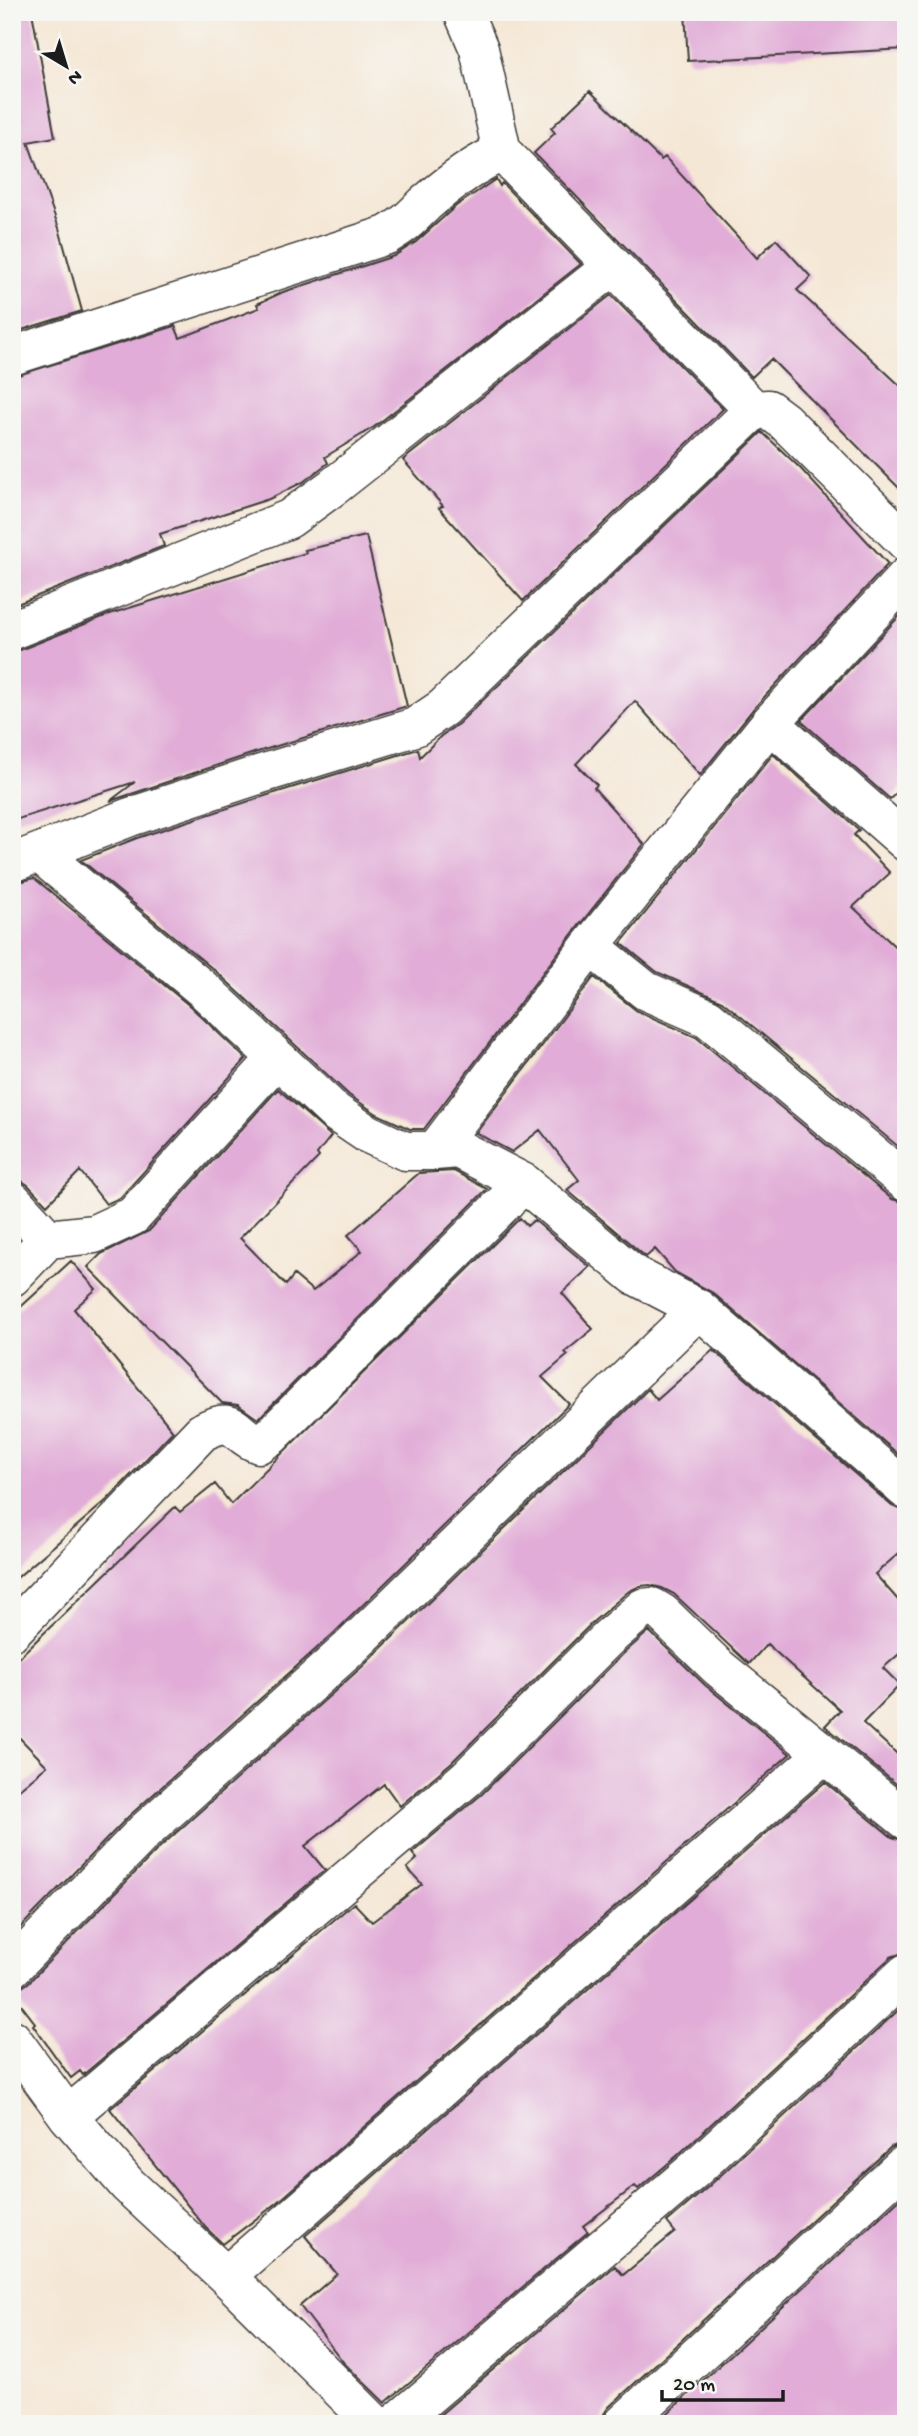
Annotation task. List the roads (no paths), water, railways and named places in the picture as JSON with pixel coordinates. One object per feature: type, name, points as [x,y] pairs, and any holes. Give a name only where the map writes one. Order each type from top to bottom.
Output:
[{"type":"street","points":[[463,12],[479,48],[502,152],[754,410]]},
{"type":"street","points":[[12,356],[387,234],[407,223],[426,204],[484,160],[502,152]]},
{"type":"street","points":[[12,630],[289,519],[613,266]]},
{"type":"street","points":[[26,858],[130,817],[415,727],[443,708],[754,410],[768,409],[784,421],[906,542]]},
{"type":"street","points":[[435,1152],[590,946],[769,723],[906,577]]},
{"type":"street","points":[[769,723],[906,842]]},
{"type":"street","points":[[26,858],[205,991],[335,1112],[366,1133],[405,1151],[435,1152],[457,1149],[524,1183],[634,1275],[699,1309],[906,1490]]},
{"type":"street","points":[[590,946],[646,991],[708,1018],[906,1182]]},
{"type":"street","points":[[12,1277],[48,1239],[94,1234],[133,1216],[277,1058]]},
{"type":"street","points":[[12,1631],[202,1432],[215,1425],[230,1424],[239,1429],[249,1441],[258,1444],[271,1436],[524,1183]]},
{"type":"street","points":[[12,1200],[48,1239]]},
{"type":"street","points":[[12,1968],[144,1832],[349,1649],[699,1309]]},
{"type":"street","points":[[68,2116],[467,1778],[608,1638],[643,1608],[652,1607],[662,1614],[719,1668],[906,1820]]},
{"type":"street","points":[[226,2276],[824,1754]]},
{"type":"street","points":[[395,2424],[694,2171],[906,1973]]},
{"type":"street","points":[[12,2039],[68,2116],[128,2185],[226,2276],[375,2424]]},
{"type":"street","points":[[623,2424],[906,2163]]}]
